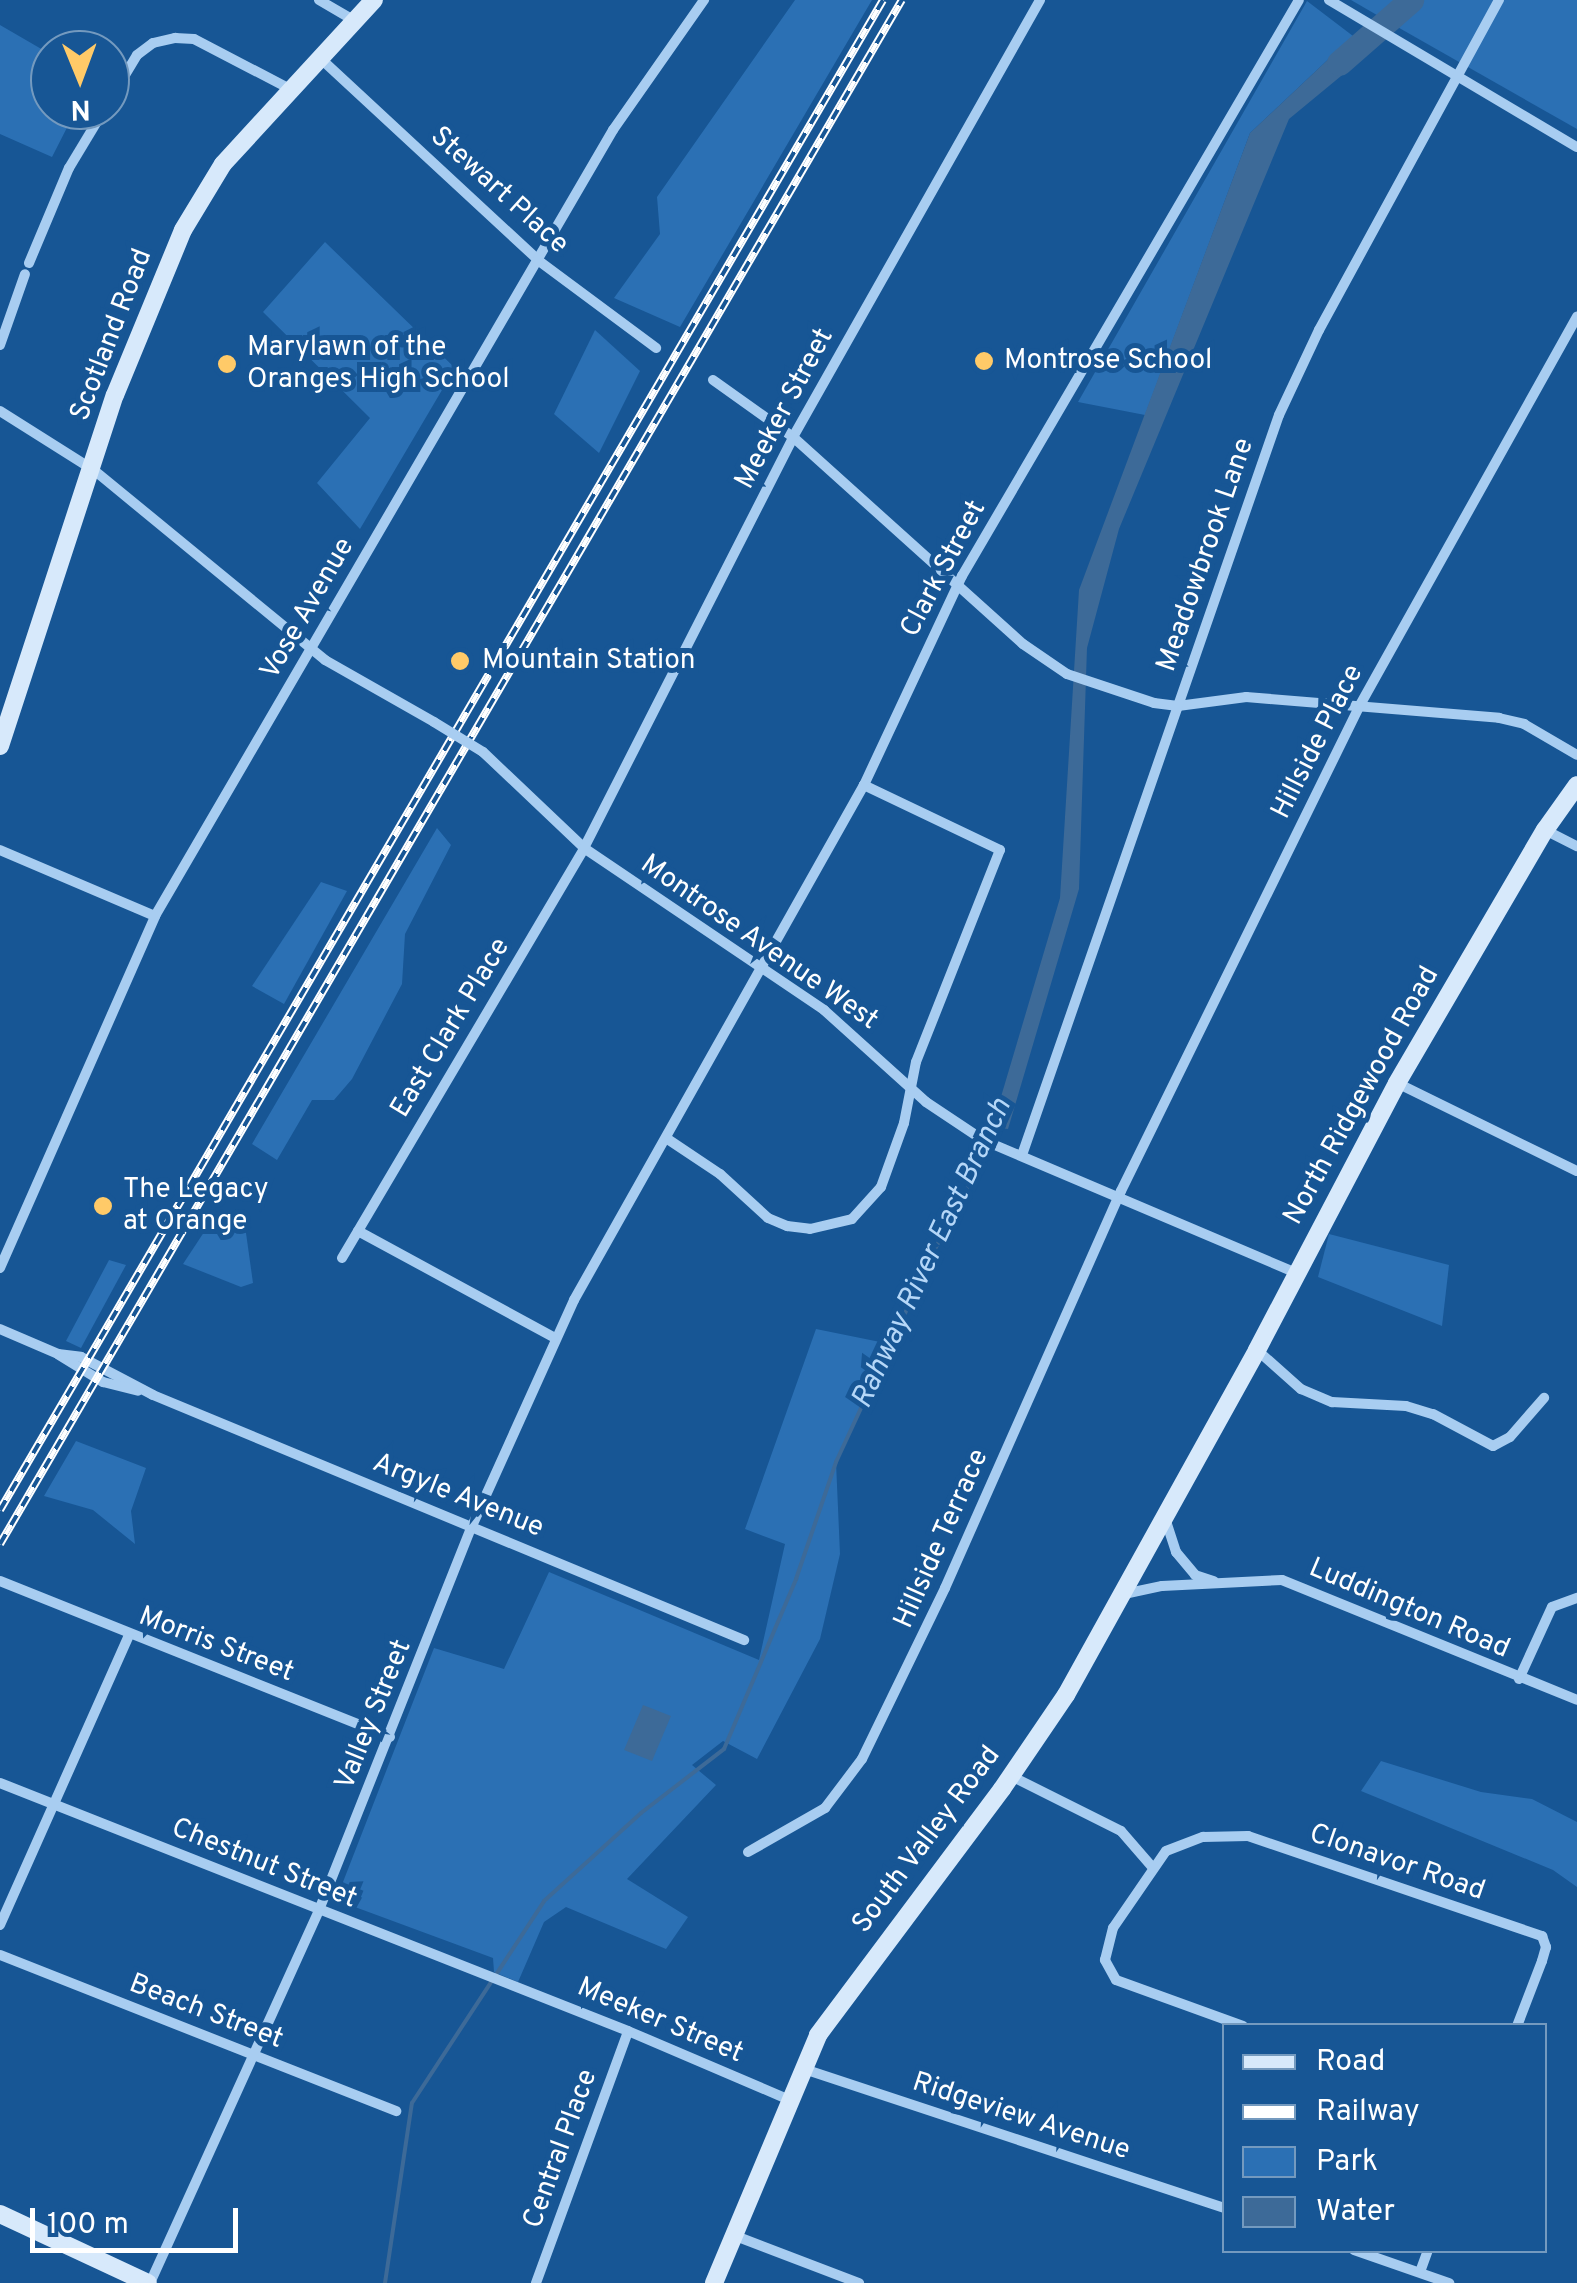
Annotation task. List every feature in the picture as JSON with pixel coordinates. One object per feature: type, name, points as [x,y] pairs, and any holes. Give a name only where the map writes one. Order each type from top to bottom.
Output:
[{"type":"street","points":[[320,0],[355,20]]},
{"type":"street","name":"Scotland Road","points":[[0,744],[143,319],[191,214],[223,164],[374,0]]},
{"type":"street","name":"Vose Avenue","points":[[0,1268],[155,916],[612,130],[704,0]]},
{"type":"street","name":"Meeker Street","points":[[584,848],[793,437],[1040,0]]},
{"type":"street","name":"Clark Street","points":[[649,1169],[864,785],[957,585],[1299,0]]},
{"type":"street","points":[[1329,0],[1577,147]]},
{"type":"street","name":"Meadowbrook Lane","points":[[1022,1154],[1286,399],[1498,0]]},
{"type":"street","points":[[130,67],[137,55],[153,43],[194,39],[290,89]]},
{"type":"street","name":"Stewart Place","points":[[320,57],[538,260],[656,348]]},
{"type":"street","points":[[0,345],[58,192],[93,130]]},
{"type":"street","name":"Hillside Place","points":[[1118,1197],[1360,705],[1577,316]]},
{"type":"street","points":[[713,380],[793,437],[1023,644],[1067,674],[1154,704],[1178,706],[1246,697],[1499,718],[1524,724],[1577,755]]},
{"type":"street","name":"Montrose Avenue West","points":[[0,411],[91,468],[310,649],[483,752],[584,848],[824,1010],[910,1087],[983,1140],[1296,1273]]},
{"type":"street","name":"North Ridgewood Road","points":[[1207,1441],[1396,1082],[1545,830],[1577,784]]},
{"type":"street","points":[[666,1138],[720,1174],[768,1218],[810,1230],[852,1219],[881,1188],[904,1123],[910,1087],[1000,850],[864,785]]},
{"type":"street","points":[[1545,830],[1577,846]]},
{"type":"street","name":"East Clark Place","points":[[342,1258],[584,848]]},
{"type":"street","points":[[0,850],[155,916]]},
{"type":"street","points":[[1396,1082],[1577,1172]]},
{"type":"street","name":"Valley Street","points":[[149,2283],[319,1910],[472,1526],[555,1338],[649,1169]]},
{"type":"street","name":"Hillside Terrace","points":[[748,1852],[825,1808],[862,1758],[945,1588],[1118,1197]]},
{"type":"street","points":[[358,1231],[555,1338]]},
{"type":"street","name":"Argyle Avenue","points":[[0,1330],[58,1354],[103,1382],[154,1395],[744,1640]]},
{"type":"street","points":[[1257,1350],[1301,1389],[1332,1402],[1406,1406],[1433,1414],[1494,1446],[1510,1438],[1544,1398]]},
{"type":"street","name":"South Valley Road","points":[[714,2283],[818,2036],[1011,1776],[1066,1695],[1207,1441]]},
{"type":"street","points":[[1166,1518],[1176,1552],[1195,1574],[1220,1583]]},
{"type":"street","name":"Luddington Road","points":[[1124,1594],[1162,1586],[1282,1580],[1577,1700]]},
{"type":"street","name":"Morris Street","points":[[0,1581],[26,1595],[390,1736]]},
{"type":"street","name":"Morris Street","points":[[0,1589],[26,1595]]},
{"type":"street","points":[[1520,1679],[1552,1607],[1577,1598]]},
{"type":"street","points":[[0,1925],[129,1635]]},
{"type":"street","points":[[1011,1776],[1121,1831],[1153,1868],[1106,1945],[1108,1970],[1116,1980],[1234,2023]]},
{"type":"street","name":"Chestnut Street","points":[[0,1783],[512,1985]]},
{"type":"street","name":"Clonavor Road","points":[[1153,1868],[1166,1851],[1183,1842],[1203,1836],[1248,1836],[1542,1936],[1546,1947],[1518,2023]]},
{"type":"street","name":"Beach Street","points":[[0,1955],[396,2111]]},
{"type":"street","name":"Meeker Street","points":[[512,1985],[790,2100]]},
{"type":"street","name":"Central Place","points":[[536,2283],[628,2031]]},
{"type":"street","name":"Ridgeview Avenue","points":[[804,2069],[1222,2207]]},
{"type":"street","points":[[0,2214],[149,2283]]},
{"type":"street","points":[[733,2236],[859,2283]]},
{"type":"street","points":[[1363,2253],[1449,2283]]},
{"type":"street","points":[[1420,2272],[1427,2253]]},
{"type":"green space","points":[[795,0],[872,0],[680,327],[614,298],[660,234],[657,197]]},
{"type":"green space","points":[[1351,0],[1577,0],[1577,129],[1401,29]]},
{"type":"green space","points":[[1307,1],[1353,36],[1250,133],[1145,415],[1078,402]]},
{"type":"green space","points":[[0,25],[30,42],[30,130],[66,130],[52,157],[0,134]]},
{"type":"green space","points":[[325,242],[455,368],[360,529],[317,483],[370,418],[263,312]]},
{"type":"green space","points":[[595,330],[640,371],[599,453],[554,414]]},
{"type":"green space","points":[[437,828],[451,845],[405,934],[402,984],[352,1079],[334,1100],[312,1100],[277,1160],[252,1144]]},
{"type":"green space","points":[[321,882],[347,891],[284,1004],[252,986]]},
{"type":"green space","points":[[214,1217],[246,1233],[253,1283],[241,1287],[183,1264]]},
{"type":"green space","points":[[1329,1234],[1449,1265],[1442,1326],[1318,1277]]},
{"type":"green space","points":[[109,1260],[126,1265],[81,1348],[66,1341]]},
{"type":"green space","points":[[816,1329],[890,1344],[836,1462],[840,1554],[820,1639],[757,1759],[723,1741],[692,1765],[716,1785],[627,1879],[688,1917],[666,1949],[566,1907],[544,1922],[518,1982],[494,1972],[493,1958],[336,1900],[434,1648],[504,1669],[549,1572],[759,1660],[785,1544],[745,1529]]},
{"type":"green space","points":[[76,1441],[146,1468],[131,1511],[135,1544],[93,1510],[44,1496]]},
{"type":"green space","points":[[1381,1761],[1481,1792],[1532,1799],[1577,1822],[1577,1887],[1553,1870],[1361,1791]]},
{"type":"water","points":[[1353,36],[1375,48],[1289,119],[1119,529],[1087,648],[1079,889],[1008,1129],[992,1127],[1060,898],[1079,590],[1250,133]]},
{"type":"water","points":[[643,1705],[671,1716],[652,1761],[624,1750]]},
{"type":"waterway","name":"Rahway River East Branch","points":[[1339,63],[1411,0]]},
{"type":"waterway","name":"Rahway River East Branch","points":[[385,2283],[412,2103],[544,1901],[641,1813],[724,1749],[796,1579],[836,1462],[935,1249],[999,1127]]},
{"type":"railway","points":[[0,1510],[883,0]]},
{"type":"railway","points":[[0,1544],[902,0]]},
{"type":"place","name":"Montrose School","points":[[984,361]]},
{"type":"place","name":"Marylawn of the Oranges High School","points":[[227,364]]},
{"type":"place","name":"Mountain Station","points":[[460,661]]},
{"type":"place","name":"The Legacy at Orange","points":[[103,1206]]}]
